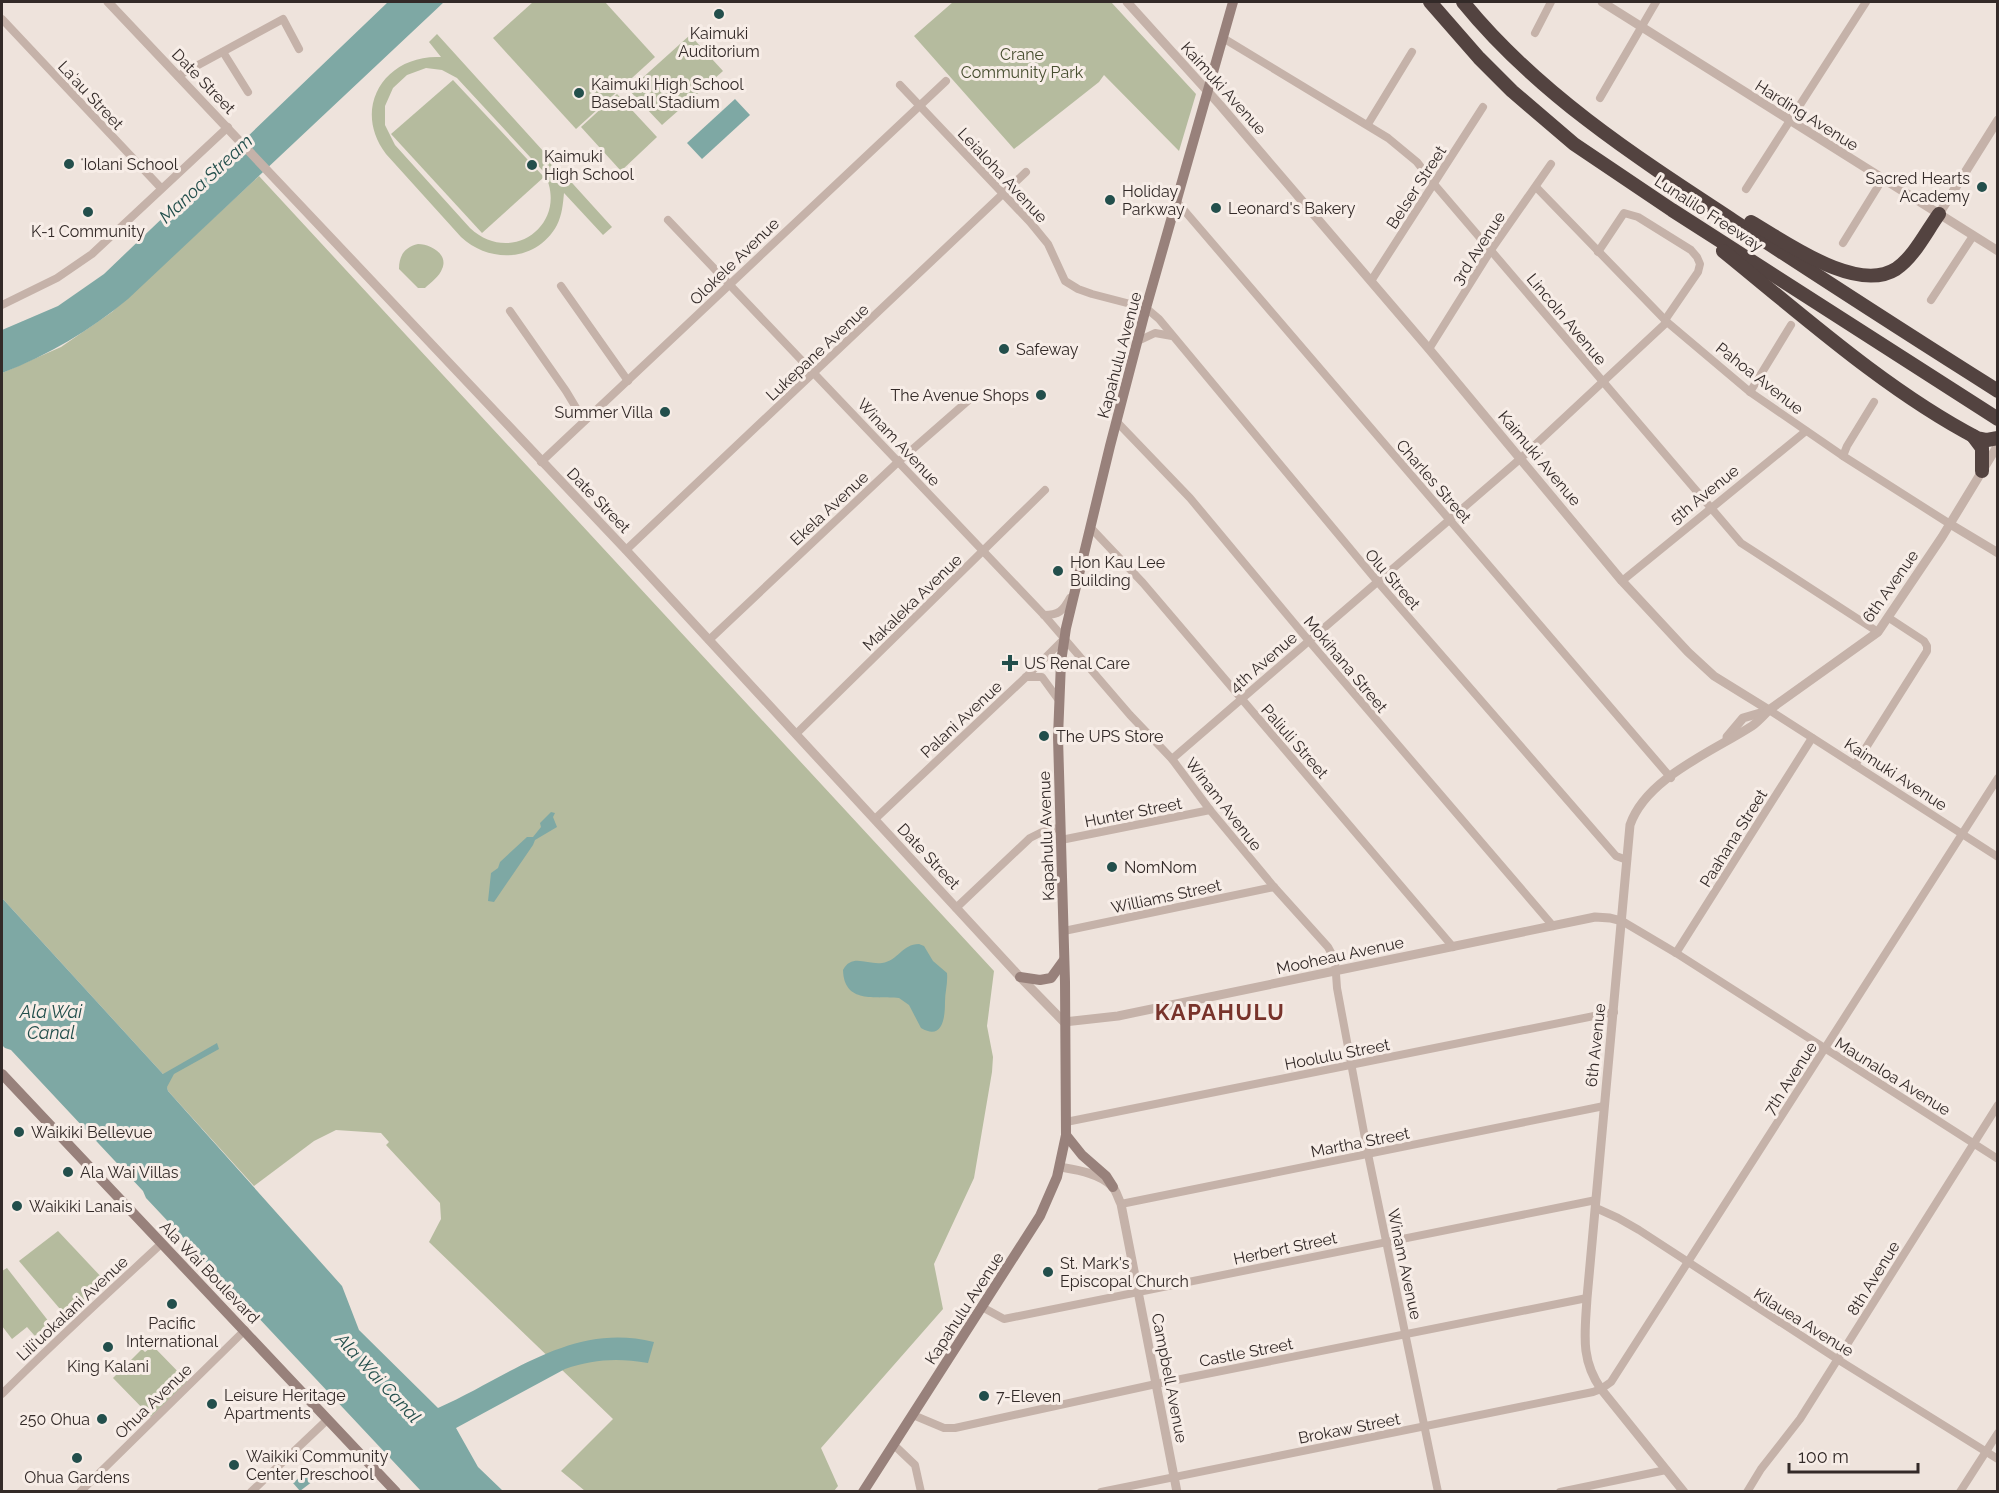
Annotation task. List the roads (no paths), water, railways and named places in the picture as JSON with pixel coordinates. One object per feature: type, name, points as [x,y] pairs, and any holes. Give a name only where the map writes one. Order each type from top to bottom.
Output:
[{"type":"highway","name":"Lunalilo Freeway","points":[[1430,2],[1479,58],[1545,120],[1603,164],[1998,419]]},
{"type":"highway","name":"Lunalilo Freeway","points":[[1462,2],[1495,40],[1601,132],[1848,296],[1998,391]]},
{"type":"highway","points":[[1655,169],[1818,260],[1859,276],[1877,275],[1898,268],[1915,249],[1939,214]]},
{"type":"highway","points":[[1672,210],[1913,399],[1973,436],[1982,440],[1998,438]]},
{"type":"highway","points":[[1973,436],[1982,448],[1982,471]]},
{"type":"main road","name":"Kapahulu Avenue","points":[[863,1491],[1040,1216],[1060,1167],[1066,1122],[1058,699],[1065,638],[1146,308],[1233,2]]},
{"type":"main road","points":[[1020,977],[1040,980],[1051,978],[1064,959]]},
{"type":"main road","name":"Ala Wai Boulevard","points":[[2,1074],[396,1491]]},
{"type":"main road","points":[[1066,1135],[1082,1155],[1106,1176],[1113,1187]]},
{"type":"street","name":"Date Street","points":[[108,2],[626,550],[1064,1022]]},
{"type":"street","name":"Kaimuki Avenue","points":[[1127,2],[1208,91],[1371,281],[1622,581],[1688,652],[1714,676],[1998,857]]},
{"type":"street","points":[[1534,33],[1551,2]]},
{"type":"street","name":"Harding Avenue","points":[[1602,2],[1998,251]]},
{"type":"street","points":[[1600,98],[1656,2]]},
{"type":"street","points":[[1746,189],[1866,2]]},
{"type":"street","name":"Laʻau Street","points":[[2,19],[161,189]]},
{"type":"street","points":[[178,76],[284,19],[299,49]]},
{"type":"street","name":"Lincoln Avenue","points":[[1223,38],[1368,124],[1417,162],[1741,543],[1878,632]]},
{"type":"street","points":[[223,52],[248,92]]},
{"type":"street","points":[[1368,124],[1412,52]]},
{"type":"street","name":"Olokele Avenue","points":[[541,462],[946,81]]},
{"type":"street","name":"Leialoha Avenue","points":[[900,85],[1048,243],[1065,280],[1078,289],[1092,294],[1146,308]]},
{"type":"street","name":"Belser Street","points":[[1371,281],[1483,106]]},
{"type":"street","points":[[1939,214],[1998,120]]},
{"type":"street","points":[[2,305],[57,278],[92,254],[228,127]]},
{"type":"street","name":"3rd Avenue","points":[[1429,349],[1491,250],[1551,164]]},
{"type":"street","name":"Lukepane Avenue","points":[[626,550],[1026,172]]},
{"type":"street","points":[[1843,243],[1882,180]]},
{"type":"street","name":"Pahoa Avenue","points":[[1536,187],[1666,321],[1750,392],[1843,456],[1998,553]]},
{"type":"street","name":"Charles Street","points":[[1177,202],[1671,778]]},
{"type":"street","name":"4th Avenue","points":[[1172,759],[1520,459],[1603,383],[1666,321],[1698,272],[1699,260],[1691,250],[1634,215],[1624,213],[1598,252]]},
{"type":"street","name":"Winam Avenue","points":[[668,220],[815,372],[1065,638],[1130,715],[1172,759],[1210,810],[1328,947],[1335,960],[1337,988],[1368,1154],[1438,1491]]},
{"type":"street","points":[[1931,300],[1973,236]]},
{"type":"street","points":[[561,286],[628,381]]},
{"type":"street","name":"Olu Street","points":[[1146,308],[1616,856],[1627,860]]},
{"type":"street","points":[[510,311],[566,390],[584,421]]},
{"type":"street","points":[[1750,392],[1791,325]]},
{"type":"street","points":[[1138,341],[1155,333],[1172,336]]},
{"type":"street","name":"Ekela Avenue","points":[[709,640],[898,462],[970,399]]},
{"type":"street","points":[[1843,456],[1846,446],[1874,402]]},
{"type":"street","name":"Mokihana Street","points":[[1117,422],[1190,498],[1553,926]]},
{"type":"street","name":"5th Avenue","points":[[1622,581],[1806,431]]},
{"type":"street","name":"6th Avenue","points":[[1684,1491],[1601,1389],[1594,1379],[1585,1353],[1587,1298],[1630,825],[1636,810],[1648,794],[1722,743],[1754,725],[1769,710],[1878,632],[1950,524],[1998,445]]},
{"type":"street","name":"Makaleka Avenue","points":[[796,733],[1045,490]]},
{"type":"street","name":"Paliuli Street","points":[[1091,528],[1143,584],[1453,947]]},
{"type":"street","points":[[1044,615],[1056,615],[1063,610],[1077,585]]},
{"type":"street","points":[[1855,765],[1926,651],[1927,646],[1924,641],[1889,618]]},
{"type":"street","name":"Palani Avenue","points":[[874,819],[1065,638]]},
{"type":"street","points":[[1026,677],[1042,678],[1058,699]]},
{"type":"street","points":[[1743,694],[1747,702],[1743,718]]},
{"type":"street","name":"6th Avenue","points":[[1722,743],[1743,718],[1769,710]]},
{"type":"street","name":"Paahana Street","points":[[1676,953],[1812,738]]},
{"type":"street","name":"7th Avenue","points":[[1601,1389],[1611,1382],[1998,777]]},
{"type":"street","name":"Hunter Street","points":[[1061,840],[1210,810]]},
{"type":"street","points":[[956,908],[1030,838],[1060,827]]},
{"type":"street","name":"Williams Street","points":[[1064,931],[1274,887]]},
{"type":"street","name":"Mooheau Avenue","points":[[1064,1022],[1118,1016],[1595,917],[1622,921]]},
{"type":"street","name":"Maunaloa Avenue","points":[[1622,921],[1676,953],[1998,1159]]},
{"type":"street","name":"Hoolulu Street","points":[[1066,1122],[1614,1012]]},
{"type":"street","name":"8th Avenue","points":[[1747,1491],[1761,1469],[1791,1432],[1998,1105]]},
{"type":"street","name":"Martha Street","points":[[1121,1204],[1604,1106]]},
{"type":"street","points":[[1060,1167],[1080,1170],[1098,1177],[1113,1187]]},
{"type":"street","name":"Campbell Avenue","points":[[1113,1187],[1121,1204],[1177,1491]]},
{"type":"street","name":"Kilauea Avenue","points":[[1596,1204],[1998,1460]]},
{"type":"street","name":"Herbert Street","points":[[982,1307],[1004,1319],[1398,1239],[1596,1204]]},
{"type":"street","name":"Liliʻuokalani Avenue","points":[[2,1394],[66,1330],[95,1307],[162,1243]]},
{"type":"street","name":"Castle Street","points":[[913,1415],[944,1428],[955,1428],[1156,1384],[1587,1298]]},
{"type":"street","name":"Ohua Avenue","points":[[80,1491],[244,1330]]},
{"type":"street","name":"Brokaw Street","points":[[1101,1491],[1425,1427],[1601,1389]]},
{"type":"street","points":[[251,1491],[327,1420]]},
{"type":"street","points":[[1960,1491],[1998,1433]]},
{"type":"street","points":[[894,1446],[915,1465],[921,1491]]},
{"type":"street","points":[[1560,1491],[1666,1470]]},
{"type":"water","name":"Manoa Stream","points":[[388,2],[444,2],[128,299],[68,341],[2,373],[2,330],[58,306],[104,274]]},
{"type":"water","points":[[735,99],[750,115],[702,159],[687,143]]},
{"type":"water","points":[[551,812],[555,813],[553,817],[557,827],[535,840],[494,902],[488,901],[491,873],[527,837],[533,837],[541,827],[540,823]]},
{"type":"water","name":"Ala Wai Canal","points":[[2,898],[163,1074],[217,1043],[219,1049],[174,1074],[167,1087],[168,1091],[342,1286],[359,1330],[438,1408],[542,1356],[568,1345],[596,1339],[624,1338],[654,1342],[648,1363],[606,1360],[565,1369],[456,1428],[478,1467],[503,1491],[421,1491],[146,1198],[143,1191],[11,1050],[2,1045]]},
{"type":"water","points":[[919,944],[924,946],[933,961],[947,973],[943,1020],[941,1026],[934,1032],[921,1028],[909,1005],[899,998],[862,996],[855,993],[845,981],[843,970],[855,961],[887,962],[908,947]]},
{"type":"water","points":[[309,1469],[317,1478],[300,1491],[293,1483]]},
{"type":"place","name":"Kaimuki Auditorium","points":[[719,14]]},
{"type":"place","name":"Kaimuki High School Baseball Stadium","points":[[579,93]]},
{"type":"place","name":"ʻIolani School","points":[[69,164]]},
{"type":"place","name":"Kaimuki High School","points":[[532,165]]},
{"type":"place","name":"Sacred Hearts Academy","points":[[1982,187]]},
{"type":"place","name":"Holiday Parkway","points":[[1110,200]]},
{"type":"place","name":"Leonard's Bakery","points":[[1216,208]]},
{"type":"place","name":"K-1 Community","points":[[88,212]]},
{"type":"place","name":"Safeway","points":[[1004,349]]},
{"type":"place","name":"The Avenue Shops","points":[[1041,395]]},
{"type":"place","name":"Summer Villa","points":[[665,412]]},
{"type":"place","name":"Hon Kau Lee Building","points":[[1058,571]]},
{"type":"place","name":"US Renal Care","points":[[1010,663]]},
{"type":"place","name":"The UPS Store","points":[[1044,736]]},
{"type":"place","name":"NomNom","points":[[1112,867]]},
{"type":"place","name":"Waikiki Bellevue","points":[[19,1132]]},
{"type":"place","name":"Ala Wai Villas","points":[[68,1172]]},
{"type":"place","name":"Waikiki Lanais","points":[[17,1206]]},
{"type":"place","name":"St. Mark's Episcopal Church","points":[[1048,1272]]},
{"type":"place","name":"Pacific International","points":[[172,1304]]},
{"type":"place","name":"King Kalani","points":[[108,1347]]},
{"type":"place","name":"7-Eleven","points":[[984,1396]]},
{"type":"place","name":"Leisure Heritage Apartments","points":[[212,1404]]},
{"type":"place","name":"250 Ohua","points":[[102,1419]]},
{"type":"place","name":"Ohua Gardens","points":[[77,1458]]},
{"type":"place","name":"Waikiki Community Center Preschool","points":[[234,1465]]},
{"type":"district","name":"KAPAHULU","points":[[1220,1012]]},
{"type":"park label","name":"Crane Community Park","points":[[1022,63]]}]
